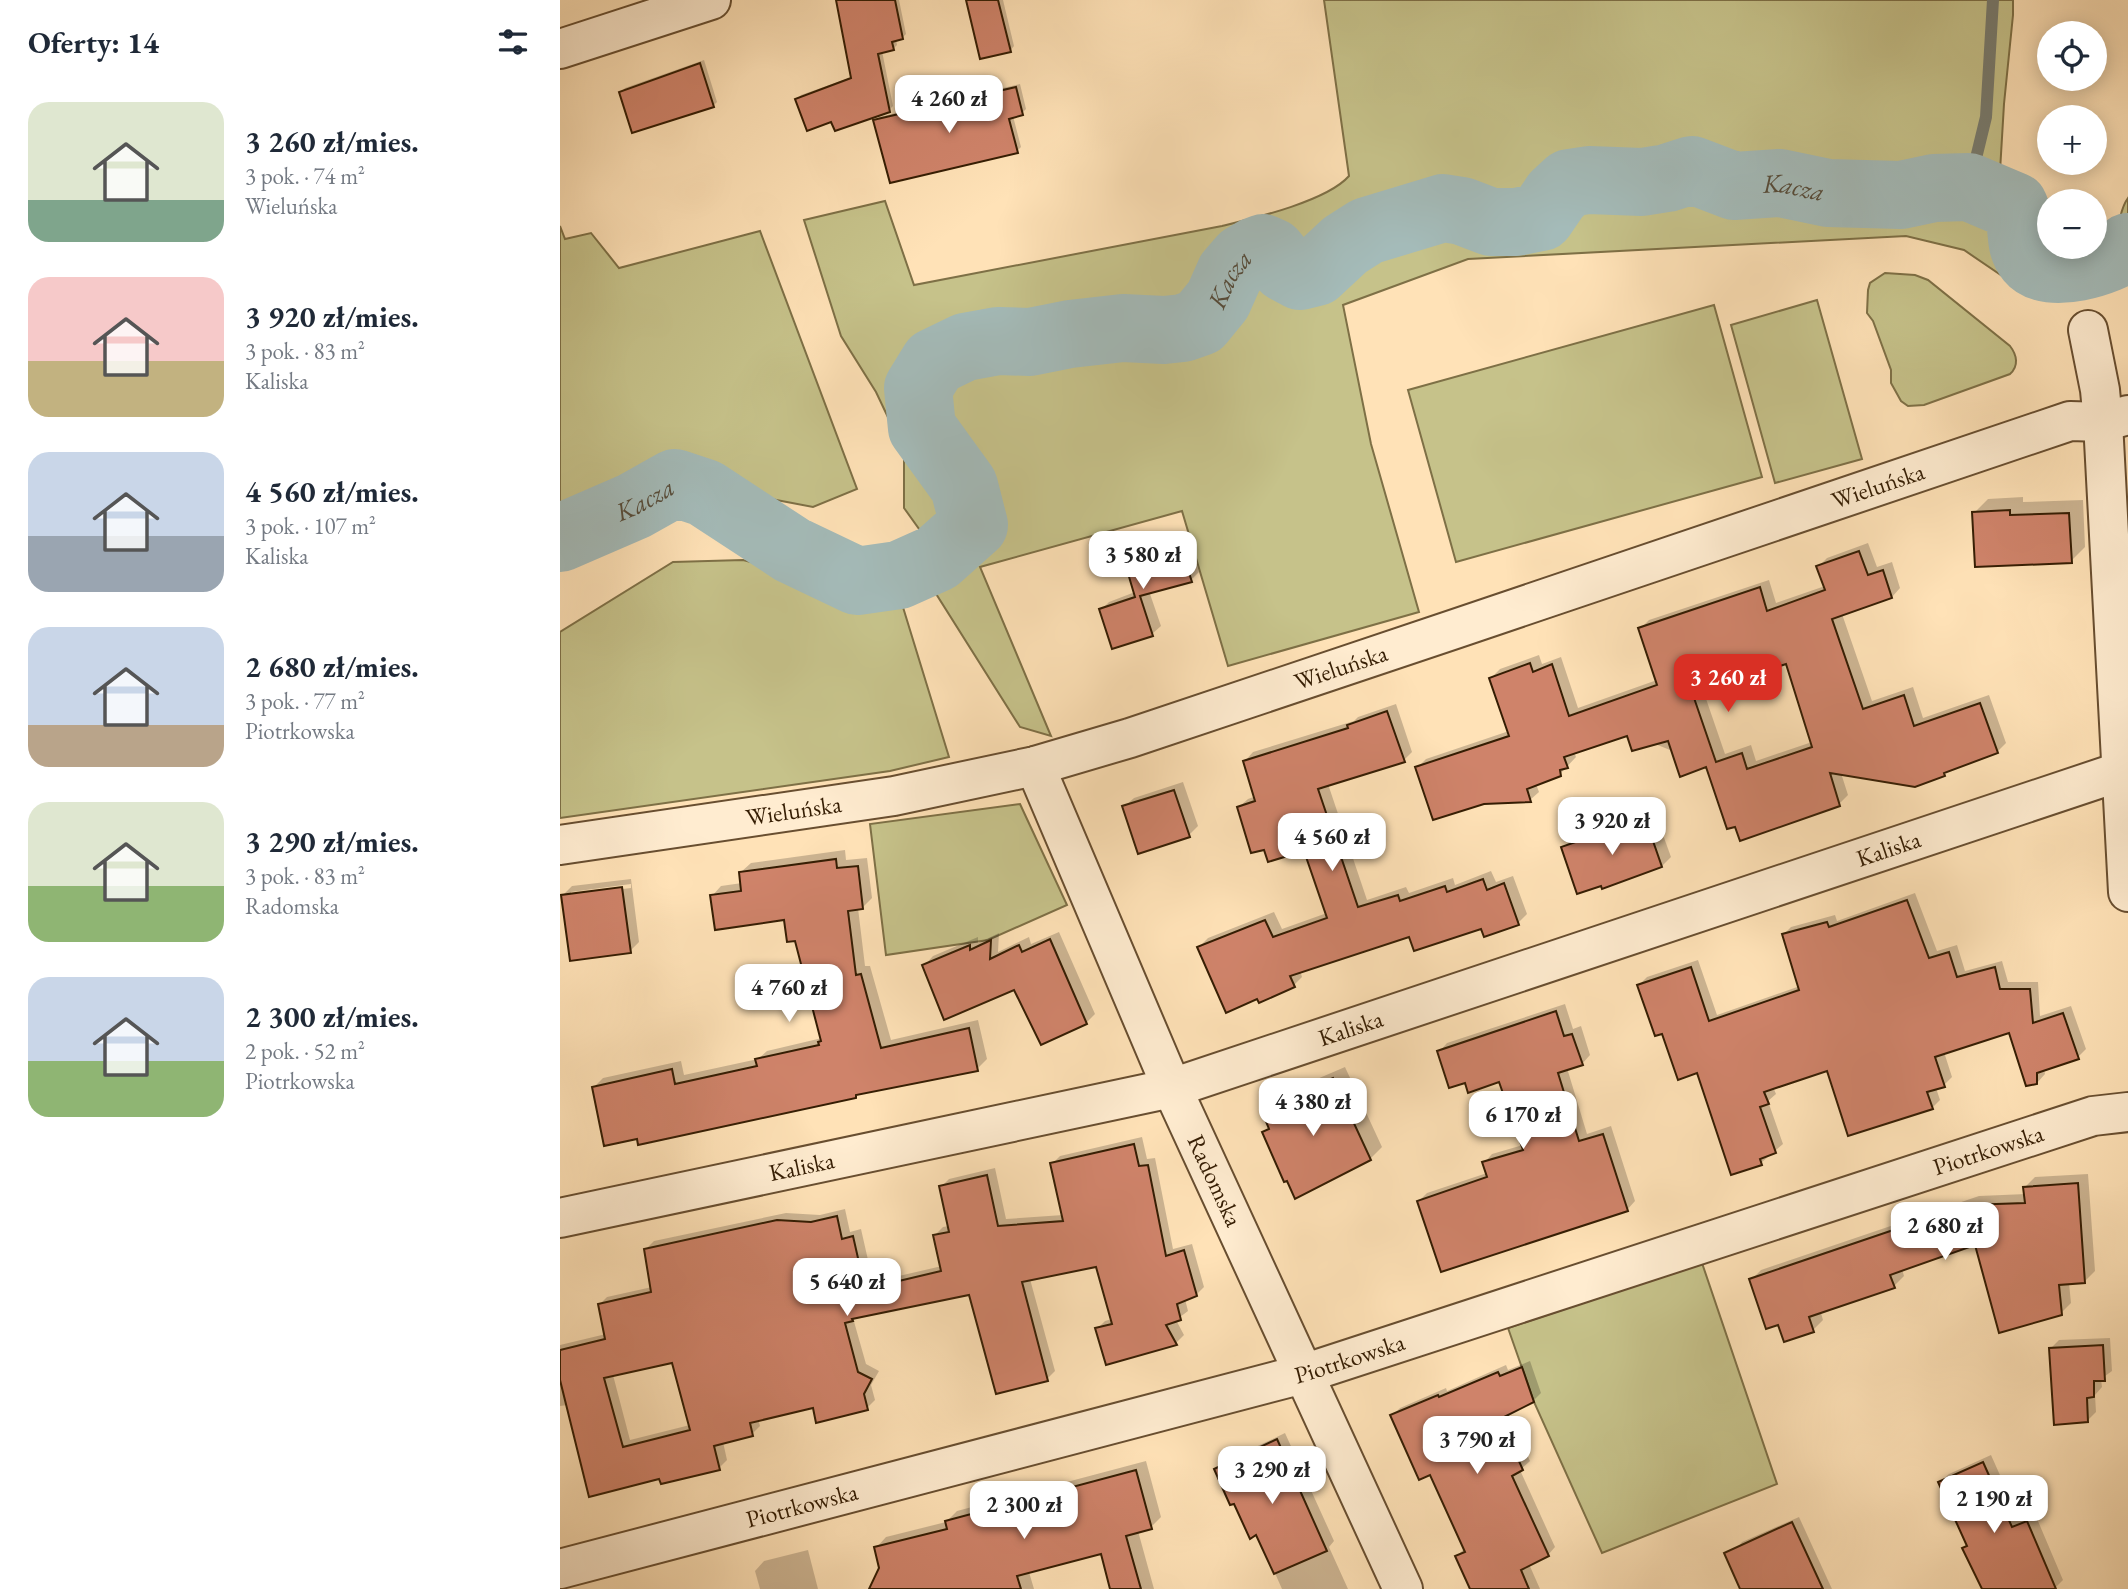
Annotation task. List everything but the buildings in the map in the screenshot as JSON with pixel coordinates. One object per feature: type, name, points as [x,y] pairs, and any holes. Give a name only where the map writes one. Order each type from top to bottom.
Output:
[{"type":"street","points":[[560,49],[711,0]]},
{"type":"street","points":[[2088,330],[2100,390],[2116,418],[2128,892]]},
{"type":"street","name":"Wieluńska","points":[[560,845],[894,796],[1035,766],[1130,738],[2070,421],[2116,418]]},
{"type":"street","name":"Radomska","points":[[1035,766],[1172,1088],[1403,1589]]},
{"type":"street","name":"Kaliska","points":[[560,1218],[1172,1088],[2124,792]]},
{"type":"street","name":"Piotrkowska","points":[[560,1569],[1303,1374],[2093,1116],[2128,1112]]},
{"type":"shaded area","points":[[1324,0],[2013,0],[2000,171],[2021,195],[2031,225],[2037,229],[2037,259],[2107,259],[2107,239],[2111,239],[2117,228],[2128,198],[2128,279],[2105,288],[2036,299],[1964,250],[1906,236],[1468,259],[1343,305],[1371,444],[1419,612],[1228,666],[1182,511],[980,567],[1051,736],[1020,727],[928,581],[964,571],[942,527],[922,533],[904,508],[904,451],[876,392],[841,336],[804,220],[885,201],[914,285],[1222,226],[1308,201],[1339,185],[1349,176]]},
{"type":"shaded area","points":[[560,226],[565,239],[591,233],[619,268],[760,231],[857,489],[813,507],[766,498],[714,469],[651,471],[624,495],[560,520]]},
{"type":"shaded area","points":[[1885,273],[1915,275],[1928,280],[2010,346],[2016,360],[2013,371],[1924,405],[1908,406],[1901,401],[1891,383],[1891,370],[1873,321],[1867,313],[1870,283]]},
{"type":"shaded area","points":[[1817,300],[1862,459],[1775,483],[1731,325]]},
{"type":"shaded area","points":[[1714,305],[1762,477],[1456,562],[1408,390]]},
{"type":"shaded area","points":[[743,560],[809,577],[848,596],[882,595],[898,591],[949,757],[890,771],[560,818],[560,632],[673,562]]},
{"type":"shaded area","points":[[1020,804],[1067,905],[988,940],[886,955],[870,824]]},
{"type":"shaded area","points":[[1702,1263],[1777,1484],[1602,1553],[1534,1402],[1508,1328]]},
{"type":"waterway","points":[[1969,187],[1986,117],[1993,0]]},
{"type":"waterway","name":"Kacza","points":[[560,538],[634,506],[675,483],[705,493],[792,550],[857,581],[899,575],[937,558],[974,525],[964,486],[922,428],[918,388],[934,362],[965,347],[998,341],[1030,342],[1123,328],[1183,328],[1200,322],[1218,300],[1230,273],[1243,258],[1255,251],[1263,248],[1272,252],[1285,268],[1300,276],[1316,272],[1345,245],[1367,231],[1443,208],[1462,211],[1491,222],[1516,222],[1541,217],[1556,195],[1569,183],[1589,180],[1642,182],[1692,170],[1734,186],[1780,183],[1828,193],[1901,195],[1934,188],[1969,187],[2014,206],[2025,250],[2030,259],[2039,265],[2050,269],[2079,267],[2107,258],[2128,247]]}]
